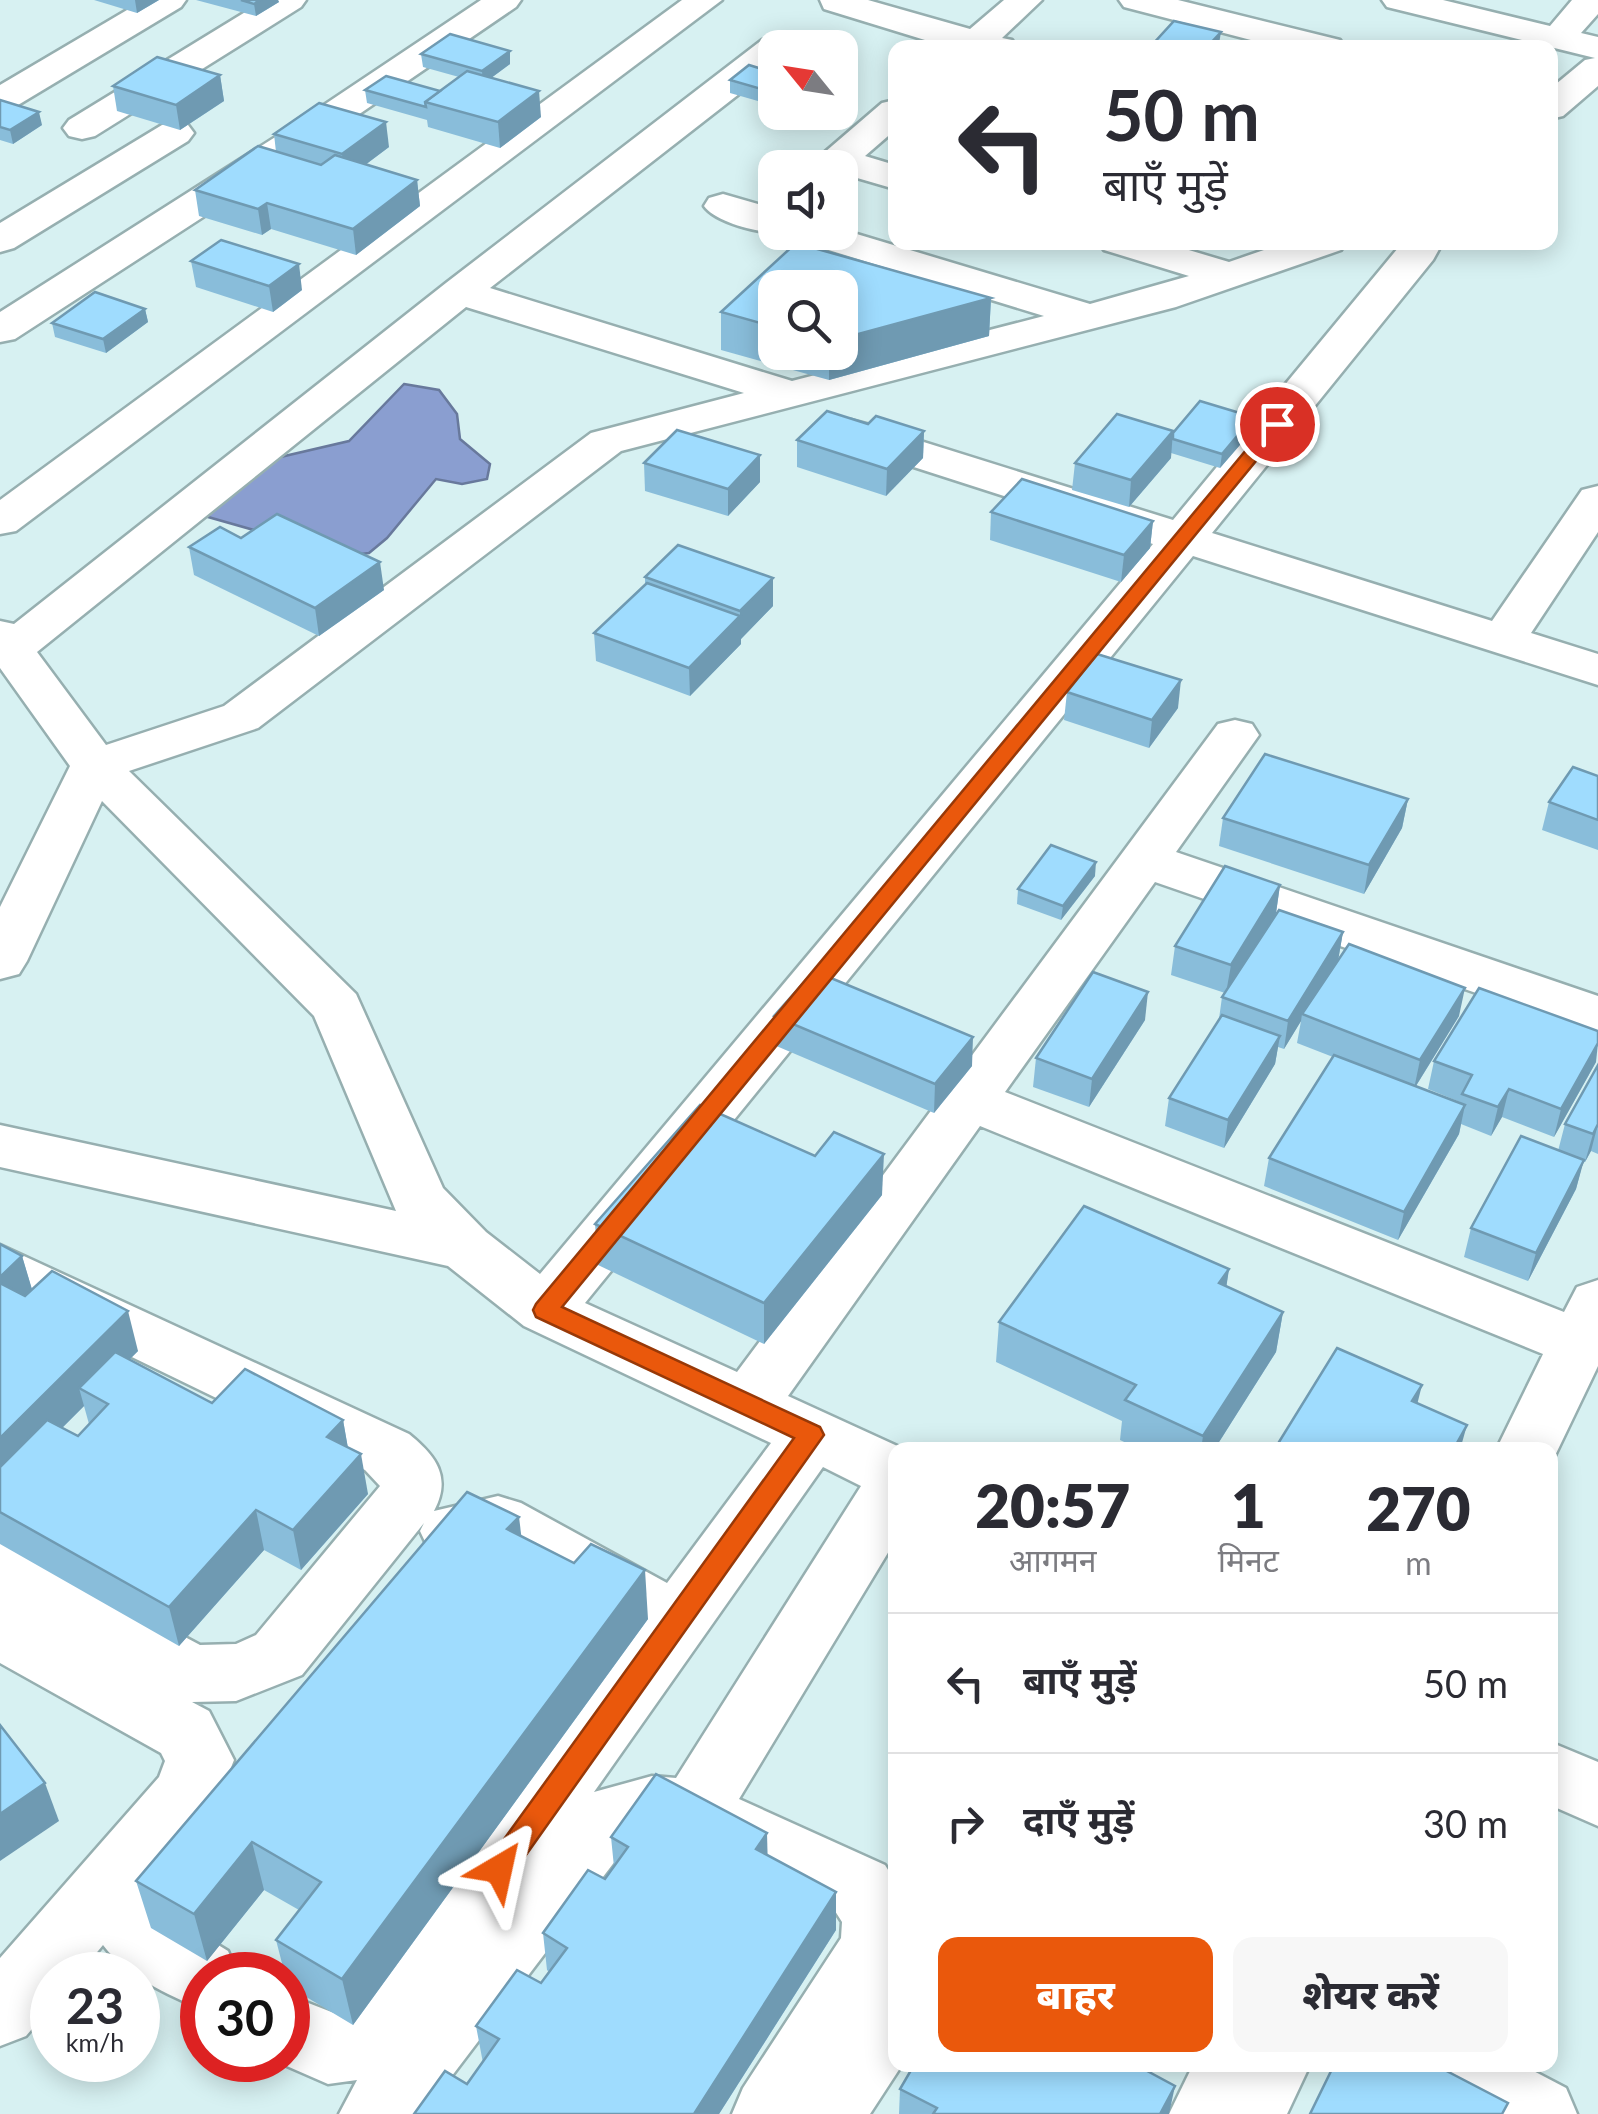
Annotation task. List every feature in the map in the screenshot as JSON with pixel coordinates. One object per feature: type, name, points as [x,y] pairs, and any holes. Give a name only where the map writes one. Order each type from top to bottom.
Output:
[{"type":"street","points":[[0,100],[168,0]]},
{"type":"street","points":[[82,128],[290,0]]},
{"type":"street","points":[[0,330],[301,137],[504,0]]},
{"type":"street","points":[[0,521],[705,0]]},
{"type":"street","points":[[987,40],[1025,0]]},
{"type":"street","points":[[1136,0],[1295,40]]},
{"type":"street","points":[[1399,0],[1598,48]]},
{"type":"street","points":[[1558,38],[1591,0]]},
{"type":"street","points":[[799,30],[837,1],[962,40]]},
{"type":"street","points":[[758,62],[6,642],[95,765],[337,1008],[420,1200],[465,1248],[545,1310],[888,1469]]},
{"type":"street","points":[[1558,100],[1598,68]]},
{"type":"street","points":[[888,117],[838,160],[888,175]]},
{"type":"street","points":[[0,240],[174,132]]},
{"type":"street","points":[[723,206],[758,217]]},
{"type":"street","points":[[858,247],[1089,317]]},
{"type":"street","points":[[1145,250],[1230,275]]},
{"type":"street","points":[[0,960],[95,765],[241,717],[606,442],[1162,298],[1303,250]]},
{"type":"street","points":[[545,1310],[1420,250]]},
{"type":"street","points":[[460,292],[1182,538],[1598,670]]},
{"type":"street","points":[[1503,640],[1598,498]]},
{"type":"street","points":[[746,1405],[1235,734]]},
{"type":"street","points":[[1146,860],[1598,1016]]},
{"type":"street","points":[[970,1100],[1588,1323],[1531,1442]]},
{"type":"street","points":[[0,1146],[465,1248]]},
{"type":"street","points":[[0,1267],[386,1452],[410,1471],[412,1492],[278,1655],[251,1671],[220,1678],[190,1673],[0,1570]]},
{"type":"street","points":[[310,2043],[335,2052],[361,2046],[388,2024],[811,1435]]},
{"type":"street","points":[[694,1811],[888,1497]]},
{"type":"street","points":[[180,1962],[142,1938],[130,1925],[128,1909],[428,1543],[460,1527],[498,1522],[677,1621]]},
{"type":"street","points":[[0,1630],[184,1732],[200,1760],[188,1795],[0,2012]]},
{"type":"street","points":[[1558,1776],[1598,1794]]},
{"type":"street","points":[[377,2114],[606,1819],[652,1807],[694,1811],[860,1888],[878,1917],[877,1946],[770,2114]]},
{"type":"street","points":[[826,2114],[888,2023]]},
{"type":"street","points":[[1206,2114],[1228,2072]]},
{"type":"street","points":[[1248,2114],[1270,2072]]},
{"type":"street","points":[[1462,2072],[1539,2114]]},
{"type":"water","points":[[404,384],[439,390],[457,414],[460,439],[490,464],[487,479],[462,484],[436,479],[387,538],[369,553],[345,556],[187,511],[272,459],[349,441]]},
{"type":"building","points":[[1174,21],[1221,32],[1214,40],[1157,40]]},
{"type":"building","points":[[450,34],[510,51],[482,71],[421,54]]},
{"type":"building","points":[[157,57],[220,75],[176,105],[113,86]]},
{"type":"building","points":[[749,65],[758,68],[758,88],[730,80]]},
{"type":"building","points":[[467,71],[539,91],[498,122],[425,102]]},
{"type":"building","points":[[386,76],[440,91],[425,102],[426,107],[365,90]]},
{"type":"building","points":[[0,100],[39,112],[10,130],[0,127]]},
{"type":"building","points":[[319,103],[386,122],[342,154],[274,134]]},
{"type":"building","points":[[258,146],[321,165],[335,155],[417,180],[353,229],[267,203],[258,209],[195,190]]},
{"type":"building","points":[[221,240],[299,264],[269,286],[191,261]]},
{"type":"building","points":[[788,250],[821,250],[991,298],[858,334],[858,270],[767,270]]},
{"type":"building","points":[[758,278],[758,322],[721,312]]},
{"type":"building","points":[[95,292],[145,309],[103,339],[52,323]]},
{"type":"building","points":[[1200,401],[1253,417],[1222,454],[1173,439],[1173,433]]},
{"type":"building","points":[[827,411],[868,424],[876,416],[924,431],[887,469],[797,440]]},
{"type":"building","points":[[1117,414],[1173,431],[1131,480],[1075,463]]},
{"type":"building","points":[[677,430],[760,455],[728,489],[644,463]]},
{"type":"building","points":[[1022,479],[1153,521],[1124,555],[991,512]]},
{"type":"building","points":[[277,514],[380,562],[315,608],[189,547],[220,527],[241,538]]},
{"type":"building","points":[[678,545],[773,578],[740,611],[645,577]]},
{"type":"building","points":[[647,583],[740,616],[689,668],[594,633]]},
{"type":"building","points":[[1097,654],[1181,680],[1152,720],[1067,692]]},
{"type":"building","points":[[1265,754],[1408,799],[1369,865],[1223,818]]},
{"type":"building","points":[[1573,767],[1598,776],[1598,820],[1549,802]]},
{"type":"building","points":[[1051,845],[1096,862],[1063,906],[1018,889]]},
{"type":"building","points":[[1225,866],[1280,885],[1231,965],[1175,946]]},
{"type":"building","points":[[1279,910],[1343,932],[1288,1021],[1222,997]]},
{"type":"building","points":[[1349,944],[1465,988],[1420,1060],[1302,1014]]},
{"type":"building","points":[[814,971],[973,1037],[935,1084],[774,1016]]},
{"type":"building","points":[[1093,972],[1148,992],[1092,1079],[1036,1058]]},
{"type":"building","points":[[1479,988],[1598,1031],[1598,1043],[1561,1109],[1509,1089],[1498,1107],[1462,1094],[1472,1075],[1434,1061]]},
{"type":"building","points":[[1222,1015],[1280,1036],[1228,1120],[1169,1098]]},
{"type":"building","points":[[1334,1055],[1465,1105],[1404,1212],[1269,1158]]},
{"type":"building","points":[[1598,1065],[1598,1124],[1593,1134],[1565,1124]]},
{"type":"building","points":[[700,1105],[815,1156],[834,1132],[884,1154],[764,1303],[595,1224]]},
{"type":"building","points":[[1521,1136],[1584,1160],[1536,1253],[1471,1228]]},
{"type":"building","points":[[1084,1206],[1229,1269],[1219,1283],[1283,1312],[1203,1436],[1125,1400],[1136,1385],[999,1322]]},
{"type":"building","points":[[0,1244],[22,1256],[0,1277]]},
{"type":"building","points":[[52,1271],[128,1311],[0,1438],[0,1283],[25,1296]]},
{"type":"building","points":[[1337,1348],[1422,1385],[1412,1401],[1467,1425],[1457,1442],[1279,1442]]},
{"type":"building","points":[[115,1352],[212,1403],[245,1369],[343,1420],[327,1437],[361,1454],[293,1530],[256,1510],[169,1607],[0,1512],[0,1467],[47,1420],[78,1436],[108,1404],[79,1388]]},
{"type":"building","points":[[467,1492],[519,1517],[507,1529],[574,1563],[591,1544],[645,1570],[342,1979],[310,1960],[310,1952],[296,1952],[276,1940],[321,1882],[252,1842],[194,1914],[136,1881]]},
{"type":"building","points":[[0,1725],[45,1783],[0,1814]]},
{"type":"building","points":[[656,1774],[767,1833],[756,1849],[836,1892],[694,2114],[414,2114],[445,2071],[467,2084],[499,2039],[476,2026],[517,1970],[541,1983],[567,1948],[543,1933],[588,1870],[605,1879],[628,1847],[611,1837]]},
{"type":"building","points":[[910,2072],[1149,2072],[1175,2086],[1160,2114],[933,2114],[937,2108],[900,2089]]},
{"type":"building","points":[[1331,2072],[1448,2072],[1508,2103],[1502,2114],[1310,2114]]},
{"type":"route","points":[[499,1869],[811,1435],[545,1310],[1277,424]]}]
